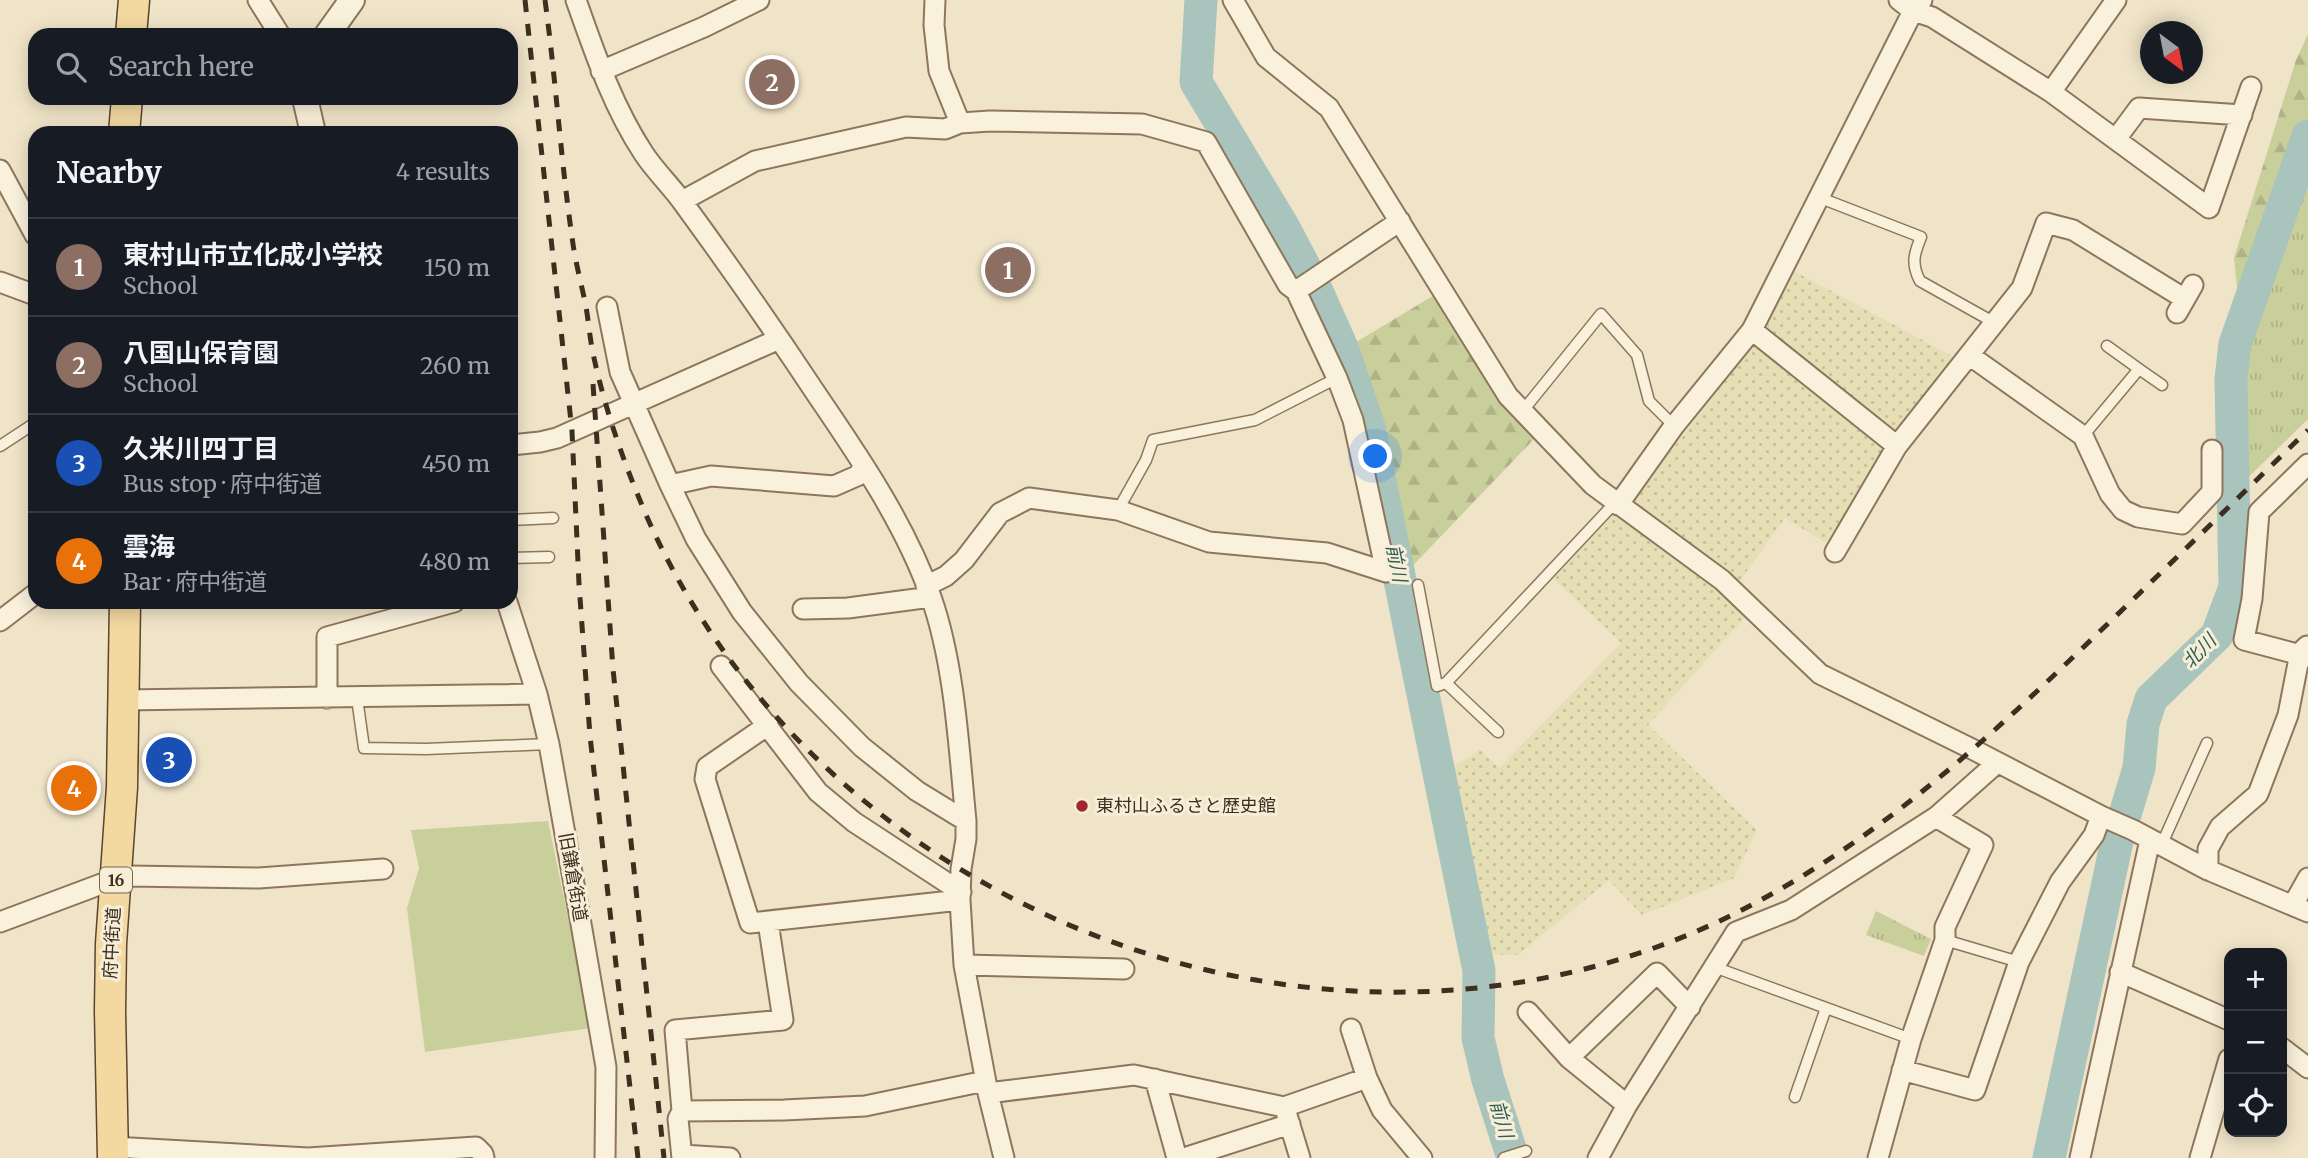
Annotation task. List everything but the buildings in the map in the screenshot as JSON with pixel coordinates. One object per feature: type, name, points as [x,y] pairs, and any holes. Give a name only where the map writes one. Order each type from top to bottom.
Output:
[{"type":"main road","points":[[132,28],[134,0]]},
{"type":"main road","points":[[125,126],[126,105]]},
{"type":"main road","name":"府中街道","points":[[113,1152],[111,944],[125,700],[125,609]]},
{"type":"street","points":[[258,0],[275,28]]},
{"type":"street","points":[[332,28],[352,0]]},
{"type":"street","points":[[576,0],[612,97],[645,155],[682,201],[779,338],[863,465],[897,522],[929,591],[941,630],[949,677],[966,821],[967,839],[961,869],[960,896],[964,965],[987,1087],[1004,1158]]},
{"type":"street","points":[[601,71],[704,27],[757,0]]},
{"type":"street","points":[[935,0],[934,25],[939,71],[960,123]]},
{"type":"street","points":[[1233,0],[1266,57],[1329,108],[1507,396],[1521,413],[1593,485],[1722,580],[1820,674],[2208,870],[2300,908],[2308,878]]},
{"type":"street","points":[[2051,92],[2116,0]]},
{"type":"street","points":[[1618,505],[1674,426],[1752,330],[1911,4],[2051,92],[2209,208],[2251,87]]},
{"type":"street","points":[[307,105],[311,126]]},
{"type":"street","points":[[2116,139],[2140,108],[2242,115]]},
{"type":"street","points":[[682,201],[755,161],[906,127],[945,129],[960,123],[990,121],[1142,124],[1206,142],[1288,285],[1296,291],[1337,378],[1353,420],[1386,572],[1327,553],[1209,542],[1118,510],[1029,498],[1000,513],[964,560],[929,591],[848,608],[803,609]]},
{"type":"street","points":[[0,170],[28,222]]},
{"type":"street","points":[[1296,291],[1400,221]]},
{"type":"street","points":[[1835,552],[1897,446],[2022,288],[2046,223],[2073,229],[2185,299]]},
{"type":"street","points":[[2,285],[28,293]]},
{"type":"street","points":[[607,307],[621,372],[696,539],[723,583],[769,648],[862,747],[916,791],[966,821]]},
{"type":"street","points":[[1752,330],[1897,446]]},
{"type":"street","points":[[518,444],[557,438],[779,338]]},
{"type":"street","points":[[1969,355],[2083,436],[2110,494],[2123,510],[2138,517],[2182,524],[2212,492],[2212,450]]},
{"type":"street","points":[[2208,870],[2208,849],[2220,827],[2259,794],[2288,715],[2305,652],[2244,640],[2252,599],[2259,512],[2308,464]]},
{"type":"street","points":[[670,485],[711,476],[834,486],[859,475],[863,465]]},
{"type":"street","points":[[0,621],[28,599]]},
{"type":"street","points":[[327,698],[327,637],[429,609]]},
{"type":"street","name":"旧鎌倉街道","points":[[509,609],[537,694],[549,744],[606,1067],[605,1158]]},
{"type":"street","points":[[721,666],[818,792],[854,822],[960,896]]},
{"type":"street","points":[[125,700],[537,694]]},
{"type":"street","points":[[768,725],[707,767],[705,779],[750,923],[960,896]]},
{"type":"street","points":[[1598,1158],[1627,1105],[1736,932],[1791,910],[1937,817],[1997,763]]},
{"type":"street","points":[[1878,1158],[1911,1039],[1945,940],[1945,928],[1983,845],[1937,817]]},
{"type":"street","points":[[1902,1070],[1975,1090],[2019,962],[2060,882],[2104,818]]},
{"type":"street","points":[[2080,1158],[2148,839]]},
{"type":"street","points":[[0,922],[130,876],[260,878],[383,869]]},
{"type":"street","points":[[730,1158],[682,1156],[678,1119],[682,1111],[675,1030],[783,1020],[768,922]]},
{"type":"street","points":[[964,965],[1124,969]]},
{"type":"street","points":[[2120,972],[2224,1018]]},
{"type":"street","points":[[1569,1058],[1657,973],[1690,1007]]},
{"type":"street","points":[[1528,1013],[1569,1058],[1627,1105]]},
{"type":"street","points":[[1351,1029],[1367,1078],[1382,1110],[1422,1158]]},
{"type":"street","points":[[2287,1052],[2308,1068]]},
{"type":"street","points":[[682,1111],[784,1110],[865,1105],[987,1087],[1134,1074],[1287,1115]]},
{"type":"street","points":[[2200,1158],[2225,1074]]},
{"type":"street","points":[[1184,1158],[1367,1078]]},
{"type":"street","points":[[1154,1079],[1177,1158]]},
{"type":"street","points":[[1287,1115],[1300,1158]]},
{"type":"street","points":[[113,1152],[308,1158],[476,1147],[484,1158]]},
{"type":"lane","points":[[1818,197],[1921,237],[1913,256],[1914,270],[1920,281],[1995,323]]},
{"type":"lane","points":[[1521,413],[1601,314],[1636,355],[1649,401],[1674,426]]},
{"type":"lane","points":[[2107,346],[2162,385]]},
{"type":"lane","points":[[2083,436],[2138,369]]},
{"type":"lane","points":[[1118,510],[1146,460],[1153,440],[1255,420],[1337,378]]},
{"type":"lane","points":[[0,446],[28,428]]},
{"type":"lane","points":[[1418,585],[1437,686],[1446,683],[1609,509],[1618,505]]},
{"type":"lane","points":[[518,520],[553,518]]},
{"type":"lane","points":[[518,558],[549,557]]},
{"type":"lane","points":[[1446,683],[1498,732]]},
{"type":"lane","points":[[357,698],[364,748],[426,749],[549,744]]},
{"type":"lane","points":[[2148,839],[2207,743]]},
{"type":"lane","points":[[1945,940],[2019,962]]},
{"type":"lane","points":[[1714,967],[1911,1039]]},
{"type":"lane","points":[[1795,1097],[1826,1008]]},
{"type":"lane","points":[[1504,1158],[1526,1151]]},
{"type":"shaded area","points":[[1792,270],[1954,357],[1898,431],[1892,432],[1769,334],[1767,322]]},
{"type":"shaded area","points":[[1761,344],[1890,449],[1834,548],[1785,518],[1739,582],[1634,509],[1632,501],[1752,347]]},
{"type":"shaded area","points":[[1612,513],[1748,614],[1648,725],[1757,830],[1734,878],[1642,915],[1609,880],[1518,955],[1490,955],[1454,766],[1480,750],[1499,768],[1621,643],[1554,579]]},
{"type":"green space","points":[[2308,34],[2308,419],[2240,485],[2243,346],[2234,258],[2296,60]]},
{"type":"green space","points":[[2308,173],[2308,419],[2240,485],[2243,346]]},
{"type":"green space","points":[[1436,294],[1535,438],[1401,578],[1369,427],[1343,350]]},
{"type":"green space","points":[[548,821],[591,1028],[425,1052],[407,908],[419,868],[411,830]]},
{"type":"green space","points":[[1876,911],[1931,939],[1924,956],[1866,935]]},
{"type":"waterway","name":"前川","points":[[1201,0],[1196,82],[1284,228],[1315,287],[1343,350],[1369,427],[1479,971],[1478,1038],[1488,1080],[1513,1158]]},
{"type":"waterway","name":"北川","points":[[2049,1158],[2117,841],[2139,768],[2143,724],[2151,699],[2217,635],[2235,587],[2231,379],[2235,344],[2308,136]]},
{"type":"railway","points":[[525,0],[572,431],[590,736],[638,1158]]},
{"type":"railway","points":[[545,0],[573,244],[604,399],[647,517],[729,658],[837,778],[966,873],[1111,941],[1266,982],[1425,992],[1584,969],[1738,912],[1836,854],[1882,822],[1969,752],[2053,676],[2308,430]]},
{"type":"railway","points":[[593,384],[613,669],[664,1158]]},
{"type":"place","name":"八国山保育園","points":[[772,82]]},
{"type":"place","name":"東村山市立化成小学校","points":[[1008,270]]},
{"type":"place","name":"久米川四丁目","points":[[169,760]]},
{"type":"place","name":"雲海","points":[[74,788]]},
{"type":"place","name":"東村山ふるさと歴史館","points":[[1082,806]]}]
